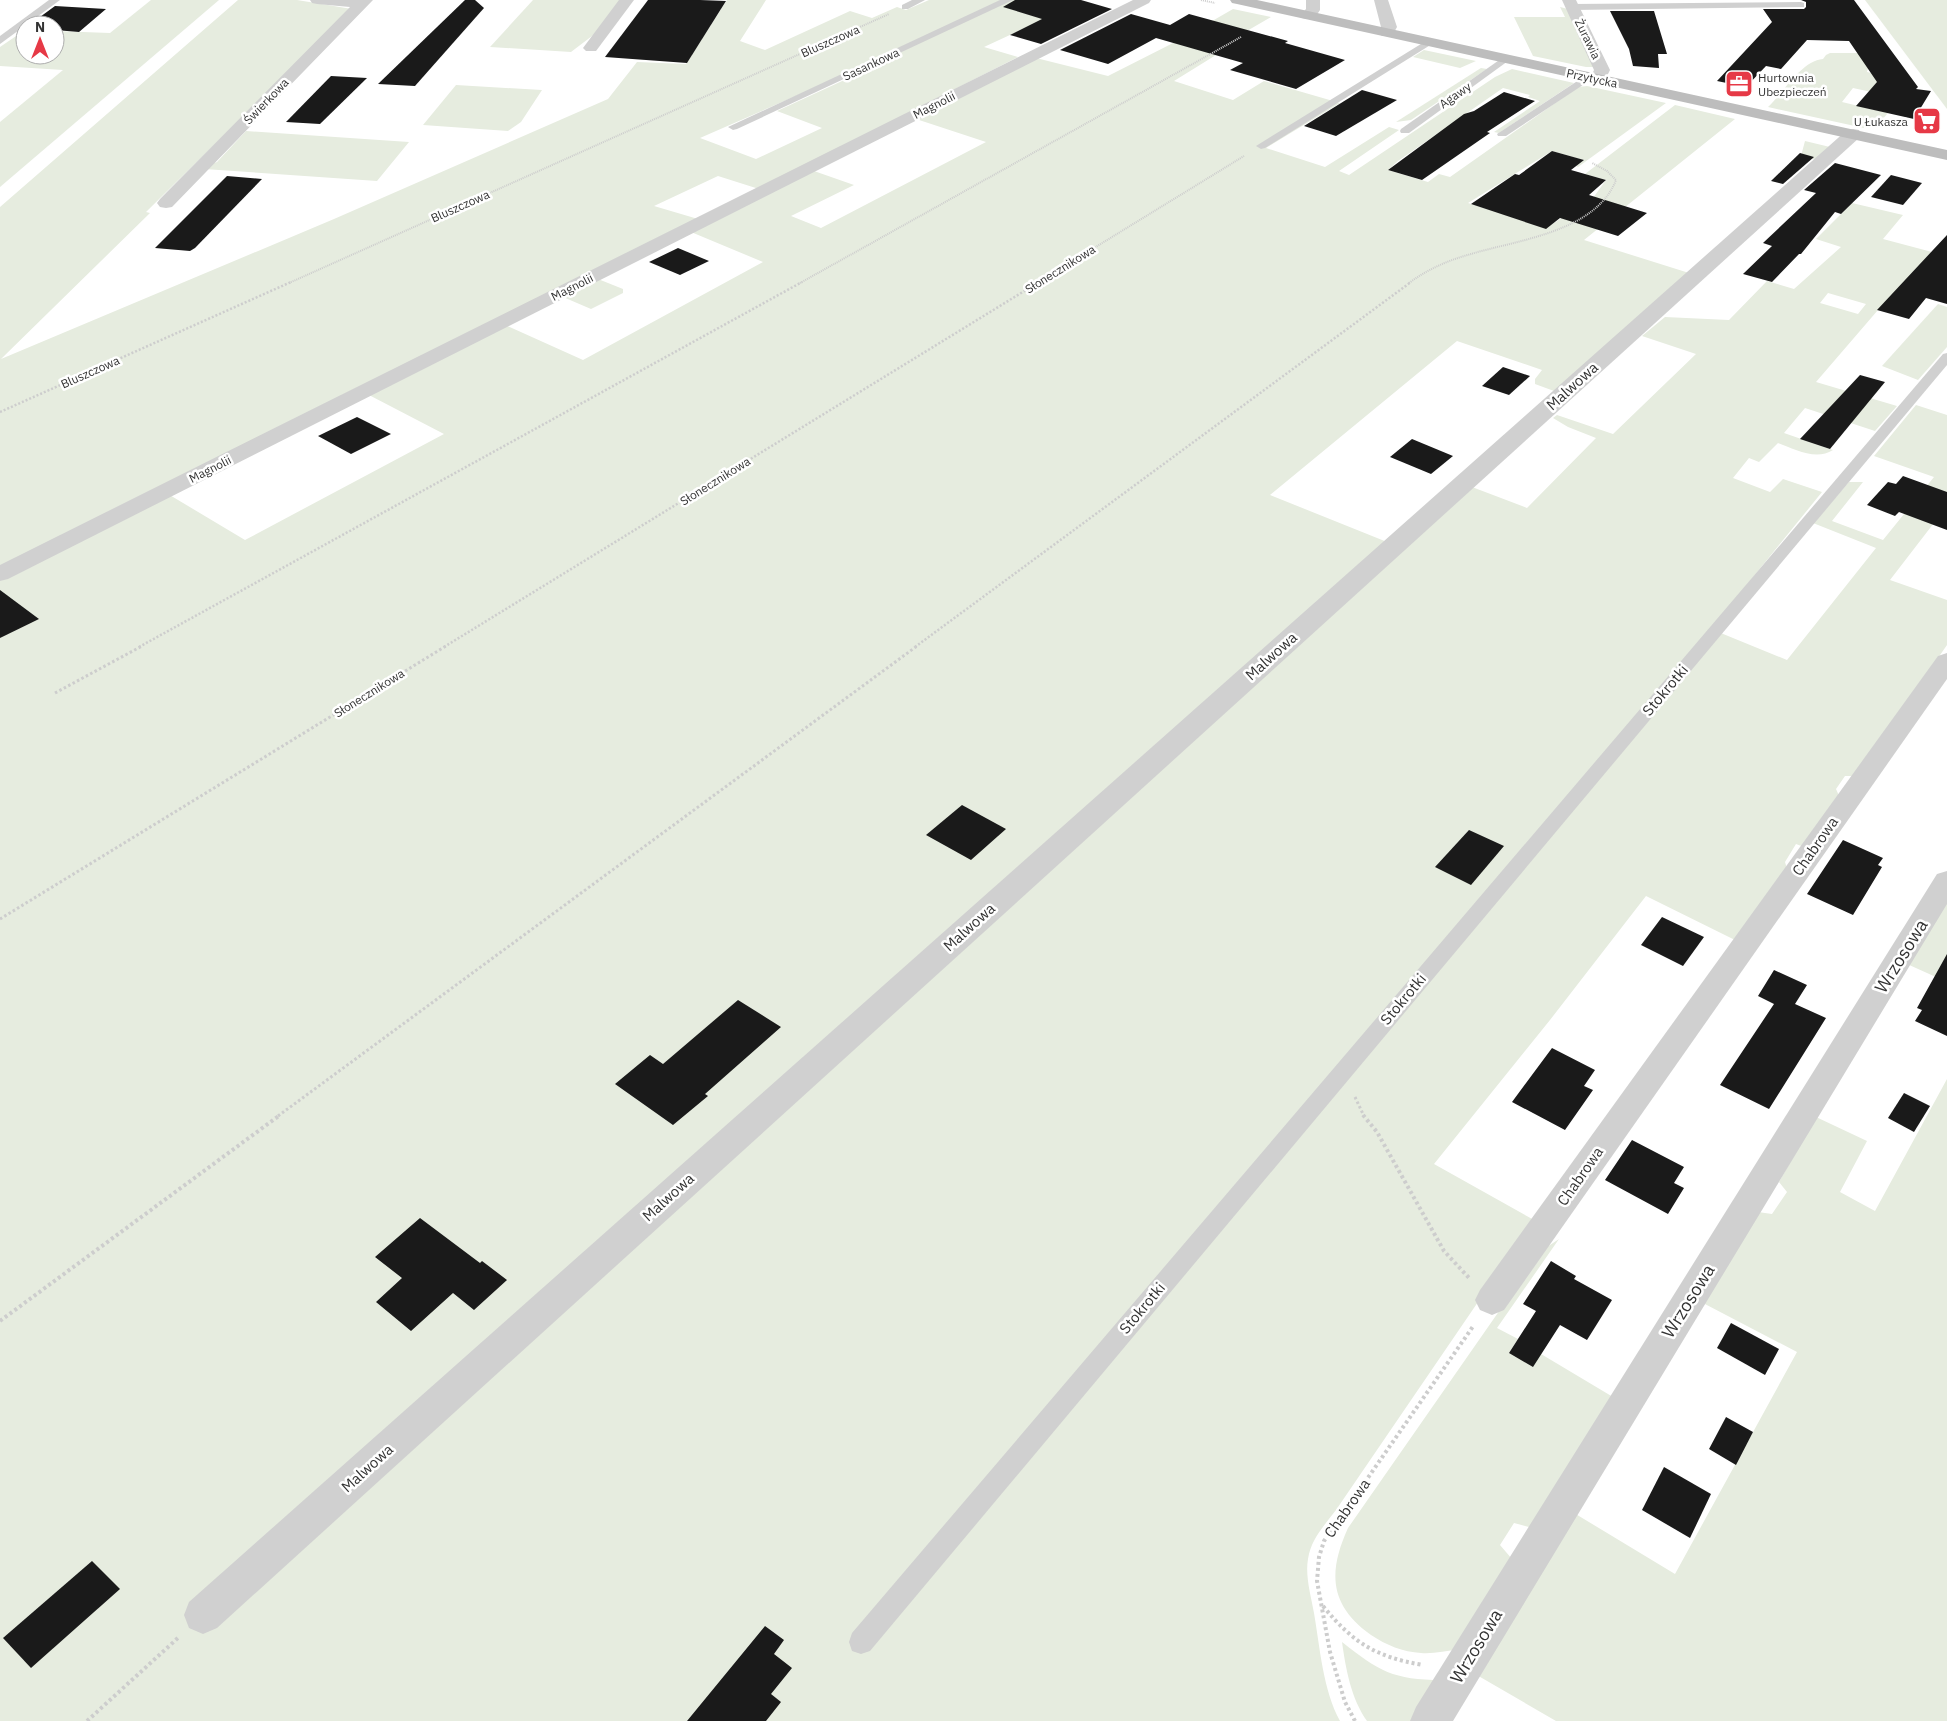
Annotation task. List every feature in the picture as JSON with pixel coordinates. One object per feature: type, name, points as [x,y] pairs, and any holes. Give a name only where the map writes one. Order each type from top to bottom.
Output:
[{"type":"main road","name":"Przytycka","points":[[1237,0],[1947,155]]},
{"type":"street","points":[[317,0],[364,2]]},
{"type":"street","points":[[591,48],[627,0]]},
{"type":"street","name":"Magnolii","points":[[0,574],[1144,0]]},
{"type":"street","points":[[1307,15],[1313,10],[1313,0]]},
{"type":"street","points":[[1381,0],[1389,27],[1387,33]]},
{"type":"street","name":"Świerkowa","points":[[166,203],[364,2]]},
{"type":"street","name":"Żurawia","points":[[1571,4],[1602,70],[1593,78]]},
{"type":"street","name":"Malwowa","points":[[203,1615],[1853,134]]},
{"type":"street","name":"Chabrowa","points":[[1492,1300],[1947,662]]},
{"type":"street","name":"Wrzosowa","points":[[1430,1721],[1947,881]]},
{"type":"lane","points":[[0,41],[55,0]]},
{"type":"lane","points":[[904,7],[920,0]]},
{"type":"lane","name":"Sasankowa","points":[[733,127],[1008,0]]},
{"type":"lane","points":[[1571,4],[1801,5]]},
{"type":"lane","points":[[1261,146],[1429,42]]},
{"type":"lane","name":"Agawy","points":[[1405,131],[1505,58]]},
{"type":"lane","points":[[1502,134],[1593,78]]},
{"type":"lane","name":"Stokrotki","points":[[861,1642],[1947,357]]},
{"type":"path","name":"Bluszczowa","points":[[0,412],[904,7]]},
{"type":"path","points":[[55,693],[613,387],[1241,37]]},
{"type":"path","name":"Słonecznikowa","points":[[0,919],[1261,146]]},
{"type":"path","points":[[0,1320],[1420,275],[1438,264],[1545,235],[1578,218],[1599,204],[1615,188],[1616,180],[1607,171],[1592,163]]},
{"type":"path","points":[[1348,1064],[1353,1093],[1360,1112],[1377,1132],[1444,1251],[1492,1300]]},
{"type":"path","name":"Chabrowa","points":[[1355,1721],[1345,1702],[1330,1652],[1317,1581],[1319,1558],[1324,1541],[1492,1300]]},
{"type":"path","points":[[1322,1605],[1343,1632],[1358,1644],[1377,1653],[1402,1662],[1463,1668]]},
{"type":"path","points":[[87,1721],[203,1615]]},
{"type":"shaded area","points":[[151,0],[219,0],[0,187],[0,122],[63,70],[0,66],[0,47],[15,37],[15,65],[65,65],[65,31],[110,33]]},
{"type":"shaded area","points":[[238,0],[297,0],[352,9],[146,212],[150,213],[1,359],[334,219],[608,99],[637,62],[686,64],[727,0],[766,0],[740,41],[765,50],[850,11],[872,18],[897,7],[906,10],[929,0],[1017,0],[1004,7],[1044,19],[984,47],[1018,57],[759,189],[718,176],[654,206],[698,219],[0,570],[0,207]],"holes":[[[846,74],[853,76],[777,111],[822,128],[756,159],[700,138]]]},
{"type":"shaded area","points":[[533,0],[620,0],[596,33],[571,52],[490,47]]},
{"type":"shaded area","points":[[1865,0],[1947,0],[1947,109]]},
{"type":"shaded area","points":[[1560,7],[1568,9],[1594,67],[1533,56],[1514,17],[1565,17]]},
{"type":"shaded area","points":[[1233,9],[1271,17],[1209,53],[1216,55],[1174,81],[1233,100],[1264,81],[1340,103],[1266,148],[1325,167],[1389,127],[1399,130],[1339,171],[1349,175],[1495,77],[1512,69],[1574,83],[1499,133],[1494,132],[1540,101],[1528,97],[1530,95],[1503,88],[1398,161],[1388,170],[1428,182],[1439,174],[1450,177],[1578,87],[1587,86],[1666,103],[1578,167],[1576,166],[1583,160],[1552,151],[1468,203],[1546,228],[1593,198],[1606,180],[1585,174],[1675,105],[1735,119],[1584,240],[1689,273],[1554,391],[1535,384],[1535,379],[1542,370],[1457,341],[1270,495],[1402,548],[1472,487],[1527,508],[1596,438],[1568,427],[1553,418],[1557,415],[1613,434],[1696,354],[1642,336],[1665,317],[1729,320],[1767,281],[1794,289],[1841,247],[1816,239],[1852,203],[1903,215],[1883,239],[1932,252],[1878,310],[1816,382],[1897,406],[1875,431],[1805,408],[1784,433],[1833,450],[1826,453],[1812,454],[1778,443],[1759,462],[1749,458],[1733,478],[1770,492],[1783,479],[1822,492],[1711,629],[1787,660],[1876,548],[1813,523],[1849,482],[1863,482],[1832,521],[1883,540],[1934,477],[1874,456],[1916,405],[1947,415],[1947,506],[1890,580],[1947,600],[1947,645],[1856,776],[1845,776],[1836,789],[1840,798],[1804,847],[1796,844],[1785,862],[1788,872],[1739,942],[1646,896],[1550,1020],[1434,1164],[1534,1220],[1312,1545],[1307,1566],[1309,1586],[1326,1682],[1334,1709],[1340,1721],[0,1721],[0,578],[168,494],[245,540],[444,434],[367,394],[505,325],[583,360],[763,262],[691,232],[814,171],[854,185],[791,216],[821,228],[986,142],[916,119],[1036,58],[1108,76],[1181,39]],"holes":[[[1828,293],[1866,304],[1858,314],[1820,303]]]},
{"type":"shaded area","points":[[1424,50],[1476,61],[1460,68],[1413,57]]},
{"type":"shaded area","points":[[1830,53],[1861,53],[1868,68],[1867,72],[1906,81],[1894,97],[1853,88],[1842,102],[1888,113],[1881,121],[1867,124],[1864,128],[1768,107],[1800,71],[1815,61],[1823,59]]},
{"type":"shaded area","points":[[1481,68],[1487,69],[1411,120],[1396,122]]},
{"type":"shaded area","points":[[456,85],[542,90],[521,122],[508,131],[423,125]]},
{"type":"shaded area","points":[[246,131],[409,142],[377,181],[204,169],[217,162]]},
{"type":"shaded area","points":[[1805,141],[1830,147],[1816,160],[1801,156]]},
{"type":"shaded area","points":[[598,279],[623,289],[623,293],[591,309],[563,297]]},
{"type":"shaded area","points":[[1938,304],[1947,307],[1947,347],[1918,380],[1882,366]]},
{"type":"shaded area","points":[[1947,899],[1947,982],[1907,964]]},
{"type":"shaded area","points":[[1947,1079],[1947,1721],[1556,1721],[1475,1674],[1574,1513],[1675,1574],[1797,1352],[1703,1303],[1758,1212],[1772,1214],[1787,1192],[1779,1182],[1816,1117],[1867,1141],[1840,1192],[1875,1211]]},
{"type":"shaded area","points":[[1559,1239],[1497,1328],[1518,1339],[1509,1353],[1541,1354],[1613,1397],[1533,1528],[1514,1523],[1500,1545],[1512,1559],[1459,1649],[1435,1653],[1401,1650],[1371,1635],[1357,1624],[1340,1600],[1336,1587],[1335,1573],[1337,1559],[1348,1528],[1541,1251]]},
{"type":"shaded area","points":[[1342,1642],[1366,1660],[1388,1672],[1411,1678],[1442,1680],[1414,1721],[1367,1721],[1353,1693],[1347,1673]]},
{"type":"building","points":[[465,0],[475,0],[484,8],[415,86],[378,84]]},
{"type":"building","points":[[648,0],[726,1],[687,63],[605,57]]},
{"type":"building","points":[[1015,0],[1081,0],[1112,9],[1041,44],[1010,35],[1042,19],[1003,7]]},
{"type":"building","points":[[1801,0],[1854,0],[1918,87],[1916,89],[1931,91],[1914,119],[1856,106],[1877,82],[1849,41],[1807,40],[1781,69],[1766,66],[1746,87],[1717,81],[1772,22],[1763,9],[1804,9],[1806,2]]},
{"type":"building","points":[[55,6],[106,9],[79,32],[65,31],[65,15],[43,15]]},
{"type":"building","points":[[1610,11],[1654,11],[1667,54],[1658,54],[1659,68],[1633,66],[1629,49]]},
{"type":"building","points":[[1131,14],[1170,25],[1189,14],[1288,41],[1285,43],[1345,60],[1296,89],[1230,70],[1243,63],[1156,38],[1108,64],[1060,50]]},
{"type":"building","points":[[331,76],[367,78],[320,124],[286,122]]},
{"type":"building","points":[[1362,90],[1397,100],[1336,136],[1304,126]]},
{"type":"building","points":[[1504,92],[1535,101],[1487,132],[1490,133],[1422,180],[1388,170],[1464,114],[1474,111]]},
{"type":"building","points":[[1552,151],[1584,160],[1571,170],[1606,180],[1589,195],[1647,213],[1618,236],[1560,218],[1546,229],[1471,204],[1515,174],[1519,175]]},
{"type":"building","points":[[1800,153],[1814,157],[1783,184],[1771,181]]},
{"type":"building","points":[[1835,163],[1881,175],[1841,214],[1835,212],[1801,254],[1772,282],[1743,274],[1772,246],[1763,243],[1816,193],[1804,190]]},
{"type":"building","points":[[1891,175],[1922,183],[1903,205],[1871,197]]},
{"type":"building","points":[[227,176],[262,179],[195,248],[190,251],[155,248]]},
{"type":"building","points":[[1947,235],[1947,304],[1926,298],[1909,319],[1877,310]]},
{"type":"building","points":[[678,248],[709,261],[680,275],[649,262]]},
{"type":"building","points":[[1503,367],[1530,376],[1509,395],[1482,386]]},
{"type":"building","points":[[1860,375],[1885,382],[1830,449],[1800,439]]},
{"type":"building","points":[[357,417],[391,434],[351,454],[318,436]]},
{"type":"building","points":[[1412,439],[1453,456],[1431,474],[1390,457]]},
{"type":"building","points":[[1903,476],[1947,492],[1947,530],[1899,512],[1895,516],[1867,505],[1888,482],[1896,484]]},
{"type":"building","points":[[0,590],[39,619],[0,638]]},
{"type":"building","points":[[962,805],[1006,829],[971,860],[926,835]]},
{"type":"building","points":[[1469,830],[1504,846],[1471,885],[1435,867]]},
{"type":"building","points":[[1843,840],[1883,858],[1878,865],[1882,867],[1853,915],[1807,894]]},
{"type":"building","points":[[1662,917],[1704,937],[1683,966],[1641,945]]},
{"type":"building","points":[[1947,954],[1947,1036],[1915,1021],[1922,1010],[1917,1008]]},
{"type":"building","points":[[1774,970],[1807,985],[1795,1004],[1826,1018],[1769,1109],[1720,1085],[1774,1004],[1758,996]]},
{"type":"building","points":[[738,1000],[781,1027],[705,1094],[708,1096],[673,1125],[615,1084],[650,1055],[663,1064]]},
{"type":"building","points":[[1552,1048],[1595,1070],[1584,1086],[1593,1090],[1565,1130],[1512,1102]]},
{"type":"building","points":[[1904,1093],[1930,1106],[1914,1132],[1888,1118]]},
{"type":"building","points":[[1632,1140],[1684,1167],[1674,1183],[1684,1188],[1668,1214],[1605,1180]]},
{"type":"building","points":[[420,1218],[480,1263],[482,1261],[507,1280],[474,1310],[453,1293],[411,1331],[376,1302],[402,1278],[375,1257]]},
{"type":"building","points":[[1551,1261],[1576,1276],[1574,1279],[1612,1300],[1587,1340],[1560,1325],[1533,1367],[1509,1353],[1536,1311],[1523,1304]]},
{"type":"building","points":[[1731,1323],[1779,1349],[1765,1375],[1717,1348]]},
{"type":"building","points":[[1726,1417],[1753,1432],[1736,1465],[1709,1449]]},
{"type":"building","points":[[1664,1467],[1711,1494],[1690,1538],[1642,1510]]},
{"type":"building","points":[[92,1561],[120,1589],[31,1668],[3,1638]]},
{"type":"building","points":[[765,1626],[784,1640],[774,1654],[792,1668],[771,1694],[781,1702],[766,1721],[687,1721]]},
{"type":"place","name":"Hurtownia Ubezpieczeń","points":[[1739,84]]},
{"type":"place","name":"U Łukasza","points":[[1927,121]]}]
